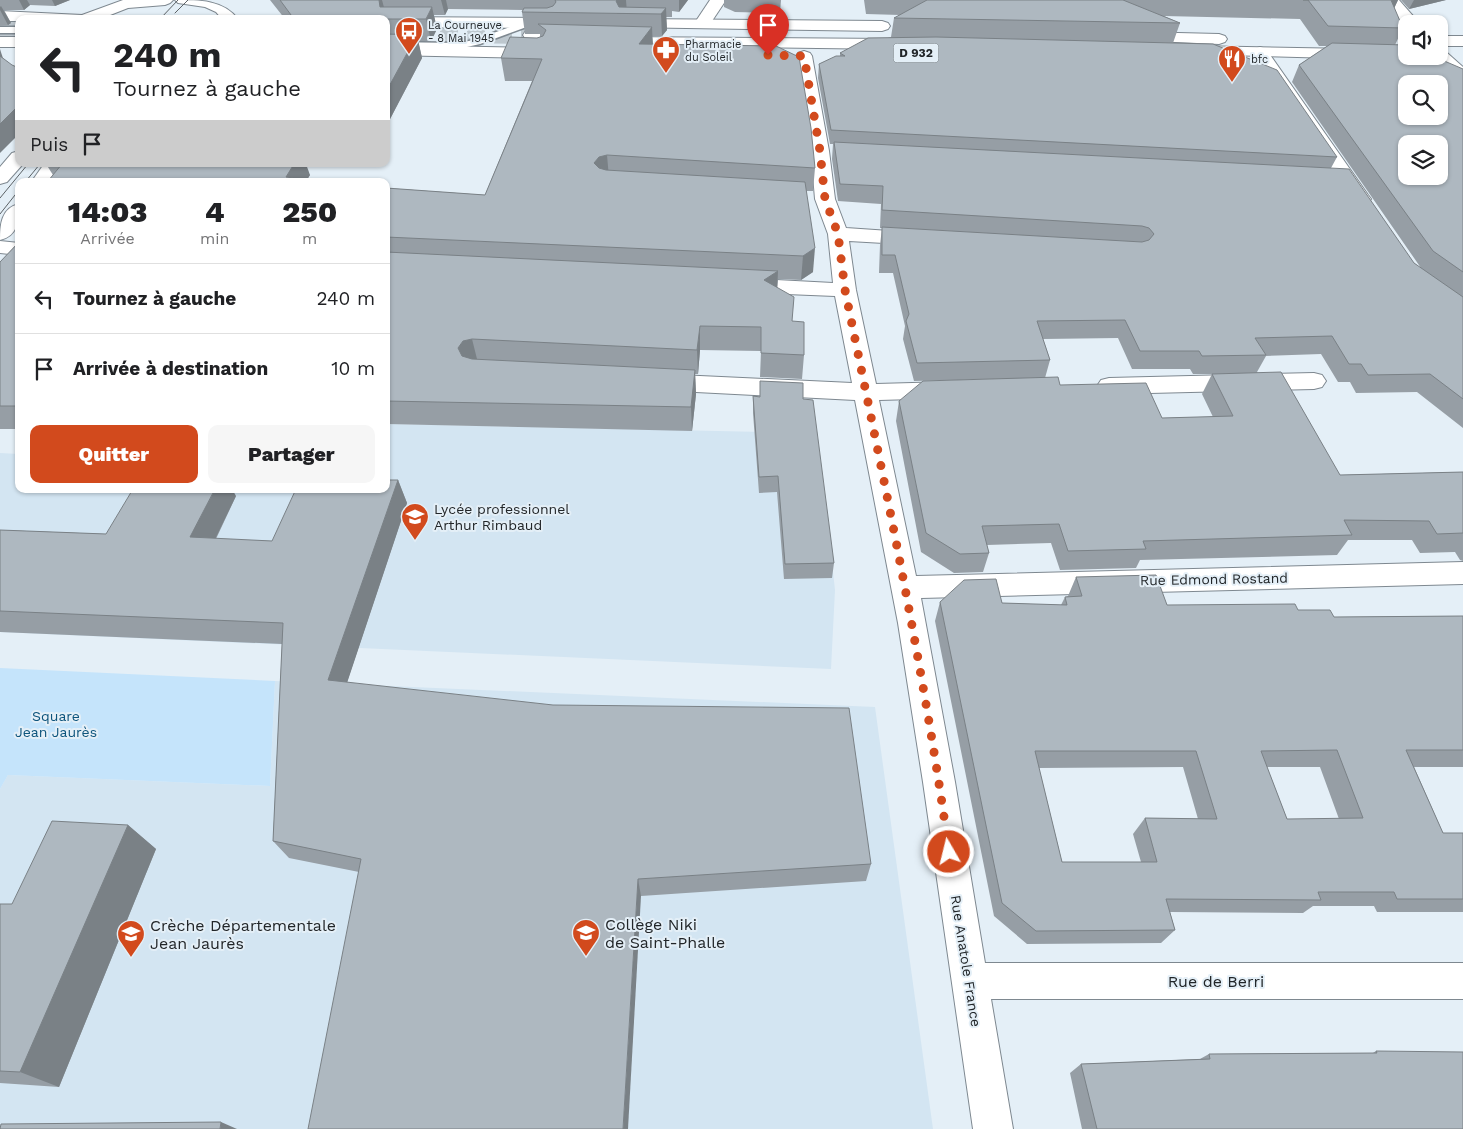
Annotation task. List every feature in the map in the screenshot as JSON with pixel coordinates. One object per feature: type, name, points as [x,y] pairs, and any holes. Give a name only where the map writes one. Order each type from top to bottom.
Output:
[{"type":"street","points":[[96,15],[126,4],[165,0]]},
{"type":"street","points":[[194,0],[217,6],[229,15]]},
{"type":"street","points":[[702,24],[718,0]]},
{"type":"street","points":[[1391,0],[1404,15]]},
{"type":"street","points":[[0,16],[15,17]]},
{"type":"street","name":"D 932","points":[[390,22],[506,22],[526,33],[804,56],[903,40]]},
{"type":"street","name":"D 932","points":[[616,24],[702,24],[903,40]]},
{"type":"street","name":"D 932","points":[[593,39],[803,45],[903,40]]},
{"type":"street","points":[[1398,40],[1122,43],[1260,52],[1398,55]]},
{"type":"street","points":[[1448,47],[1463,41]]},
{"type":"street","points":[[0,42],[15,42]]},
{"type":"street","points":[[390,50],[560,53]]},
{"type":"street","points":[[1260,52],[1370,212]]},
{"type":"street","points":[[1448,52],[1463,55]]},
{"type":"street","name":"Rue Anatole France","points":[[804,56],[828,151],[816,199],[838,234],[845,290],[906,587],[940,782],[993,1129]]},
{"type":"street","points":[[1448,61],[1456,70],[1463,73]]},
{"type":"street","points":[[0,178],[15,161]]},
{"type":"street","points":[[43,178],[52,167]]},
{"type":"street","points":[[1329,179],[1349,180]]},
{"type":"street","points":[[0,234],[15,215]]},
{"type":"street","points":[[838,234],[942,241]]},
{"type":"street","points":[[0,247],[15,249]]},
{"type":"street","points":[[725,284],[845,290]]},
{"type":"street","points":[[637,381],[866,392],[967,390]]},
{"type":"street","points":[[1086,387],[1314,381]]},
{"type":"street","name":"Rue Edmond Rostand","points":[[906,587],[1463,573]]},
{"type":"street","name":"Rue de Berri","points":[[969,981],[1463,981]]},
{"type":"lane","points":[[0,30],[15,30]]},
{"type":"lane","points":[[390,45],[458,46],[526,33]]},
{"type":"shaded area","name":"Lycée professionnel Arthur Rimbaud","points":[[390,424],[814,433],[824,492],[835,590],[831,669],[0,632],[0,453],[15,454],[15,493],[390,493]]},
{"type":"shaded area","name":"Collège Niki de Saint-Phalle","points":[[275,681],[875,707],[933,1129],[0,1129],[0,789],[8,775],[270,786]]},
{"type":"green space","name":"Square Jean Jaurès","points":[[0,668],[275,681],[270,786],[8,775],[0,789]]},
{"type":"building","points":[[280,0],[379,0],[380,7],[432,7],[426,19],[390,19],[390,15],[291,15]]},
{"type":"building","points":[[555,0],[617,0],[619,7],[666,8],[661,14],[522,12],[524,8],[547,8],[553,6],[556,2]]},
{"type":"building","points":[[927,0],[1123,0],[1180,23],[894,18]]},
{"type":"building","points":[[1308,0],[1391,0],[1398,16],[1398,28],[1328,26]]},
{"type":"building","points":[[538,24],[652,27],[639,44],[776,46],[799,57],[811,128],[815,168],[607,155],[599,157],[594,163],[599,168],[606,170],[805,182],[815,248],[803,256],[390,237],[390,188],[485,195],[542,59],[501,58],[510,37],[537,38],[543,36],[546,30]]},
{"type":"building","points":[[390,34],[417,35],[390,85]]},
{"type":"building","points":[[936,37],[1213,44],[1277,70],[1337,157],[831,130],[819,64],[836,56],[845,56],[840,53],[868,38]]},
{"type":"building","points":[[1332,43],[1398,45],[1398,65],[1448,65],[1448,63],[1463,69],[1463,272],[1433,251],[1299,65]]},
{"type":"building","points":[[0,56],[15,66],[15,109],[0,124]]},
{"type":"building","points":[[834,142],[1349,169],[1414,263],[1463,297],[1463,399],[1430,374],[1368,375],[1361,364],[1349,364],[1332,336],[1255,338],[1266,355],[1202,356],[1199,351],[1140,351],[1125,320],[1037,321],[1050,360],[917,363],[906,321],[909,314],[895,255],[882,255],[882,227],[1142,242],[1149,240],[1154,234],[1149,228],[1142,226],[882,210],[883,186],[840,184]]},
{"type":"building","points":[[60,167],[292,167],[286,177],[294,178],[50,178]]},
{"type":"building","points":[[15,246],[15,406],[0,406],[0,262]]},
{"type":"building","points":[[390,252],[778,271],[764,280],[794,297],[792,321],[804,322],[804,355],[761,353],[761,327],[700,326],[697,350],[472,339],[463,341],[458,348],[462,356],[472,359],[695,370],[691,407],[390,401]]},
{"type":"building","points":[[1281,372],[1340,475],[1463,472],[1463,533],[1437,534],[1429,521],[1344,520],[1352,535],[1143,541],[1146,549],[1068,551],[1059,524],[982,526],[989,553],[960,554],[926,533],[899,401],[923,381],[1058,377],[1060,385],[1146,383],[1162,418],[1233,416],[1212,374]]},
{"type":"building","points":[[760,381],[803,383],[803,399],[813,400],[834,563],[785,564],[778,476],[759,477],[753,396],[760,397]]},
{"type":"building","name":"Collège Niki de Saint-Phalle","points":[[390,480],[398,480],[328,680],[553,705],[849,708],[871,864],[638,879],[623,1129],[308,1129],[361,859],[273,841],[283,623],[0,611],[0,530],[106,534],[131,493],[213,493],[190,537],[272,541],[294,493],[390,493]]},
{"type":"building","points":[[1156,575],[1167,605],[1295,604],[1298,610],[1330,610],[1334,617],[1463,616],[1463,750],[1406,750],[1443,833],[1463,833],[1463,899],[1397,899],[1394,892],[1318,892],[1321,900],[1166,899],[1175,930],[1036,931],[1002,903],[940,602],[964,580],[996,579],[1002,603],[1067,605],[1065,597],[1082,596],[1076,577]],"holes":[[[1337,750],[1363,818],[1287,819],[1261,751]],[[1035,751],[1196,751],[1217,819],[1145,818],[1157,862],[1062,862]]]},
{"type":"building","points":[[52,821],[128,825],[20,1072],[0,1071],[0,904],[12,904]]},
{"type":"building","points":[[1376,1051],[1463,1052],[1463,1129],[1097,1129],[1081,1064],[1210,1059],[1209,1054],[1377,1053]]},
{"type":"building","points":[[221,1122],[220,1129],[0,1129],[1,1124]]},
{"type":"tunnel","points":[[0,27],[15,27]]},
{"type":"tunnel","points":[[390,33],[531,35]]},
{"type":"tram line","points":[[164,15],[178,0]]},
{"type":"tram line","points":[[175,13],[188,0]]},
{"type":"tram line","points":[[16,178],[26,167]]},
{"type":"tram line","points":[[28,178],[38,167]]},
{"type":"tram line","points":[[0,198],[15,180]]},
{"type":"tram line","points":[[0,214],[15,195]]},
{"type":"place","name":"La Courneuve - 8 Mai 1945","points":[[409,55]]},
{"type":"place","name":"Pharmacie du Soleil","points":[[666,74]]},
{"type":"place","name":"bfc","points":[[1232,83]]},
{"type":"place","name":"Lycée professionnel Arthur Rimbaud","points":[[415,541]]},
{"type":"place","name":"Collège Niki de Saint-Phalle","points":[[586,957]]},
{"type":"place","name":"Crèche Départementale Jean Jaurès","points":[[131,958]]},
{"type":"route","points":[[768,55],[804,56],[820,151],[825,199],[838,234],[845,290],[912,623],[940,782],[949,852]]}]
